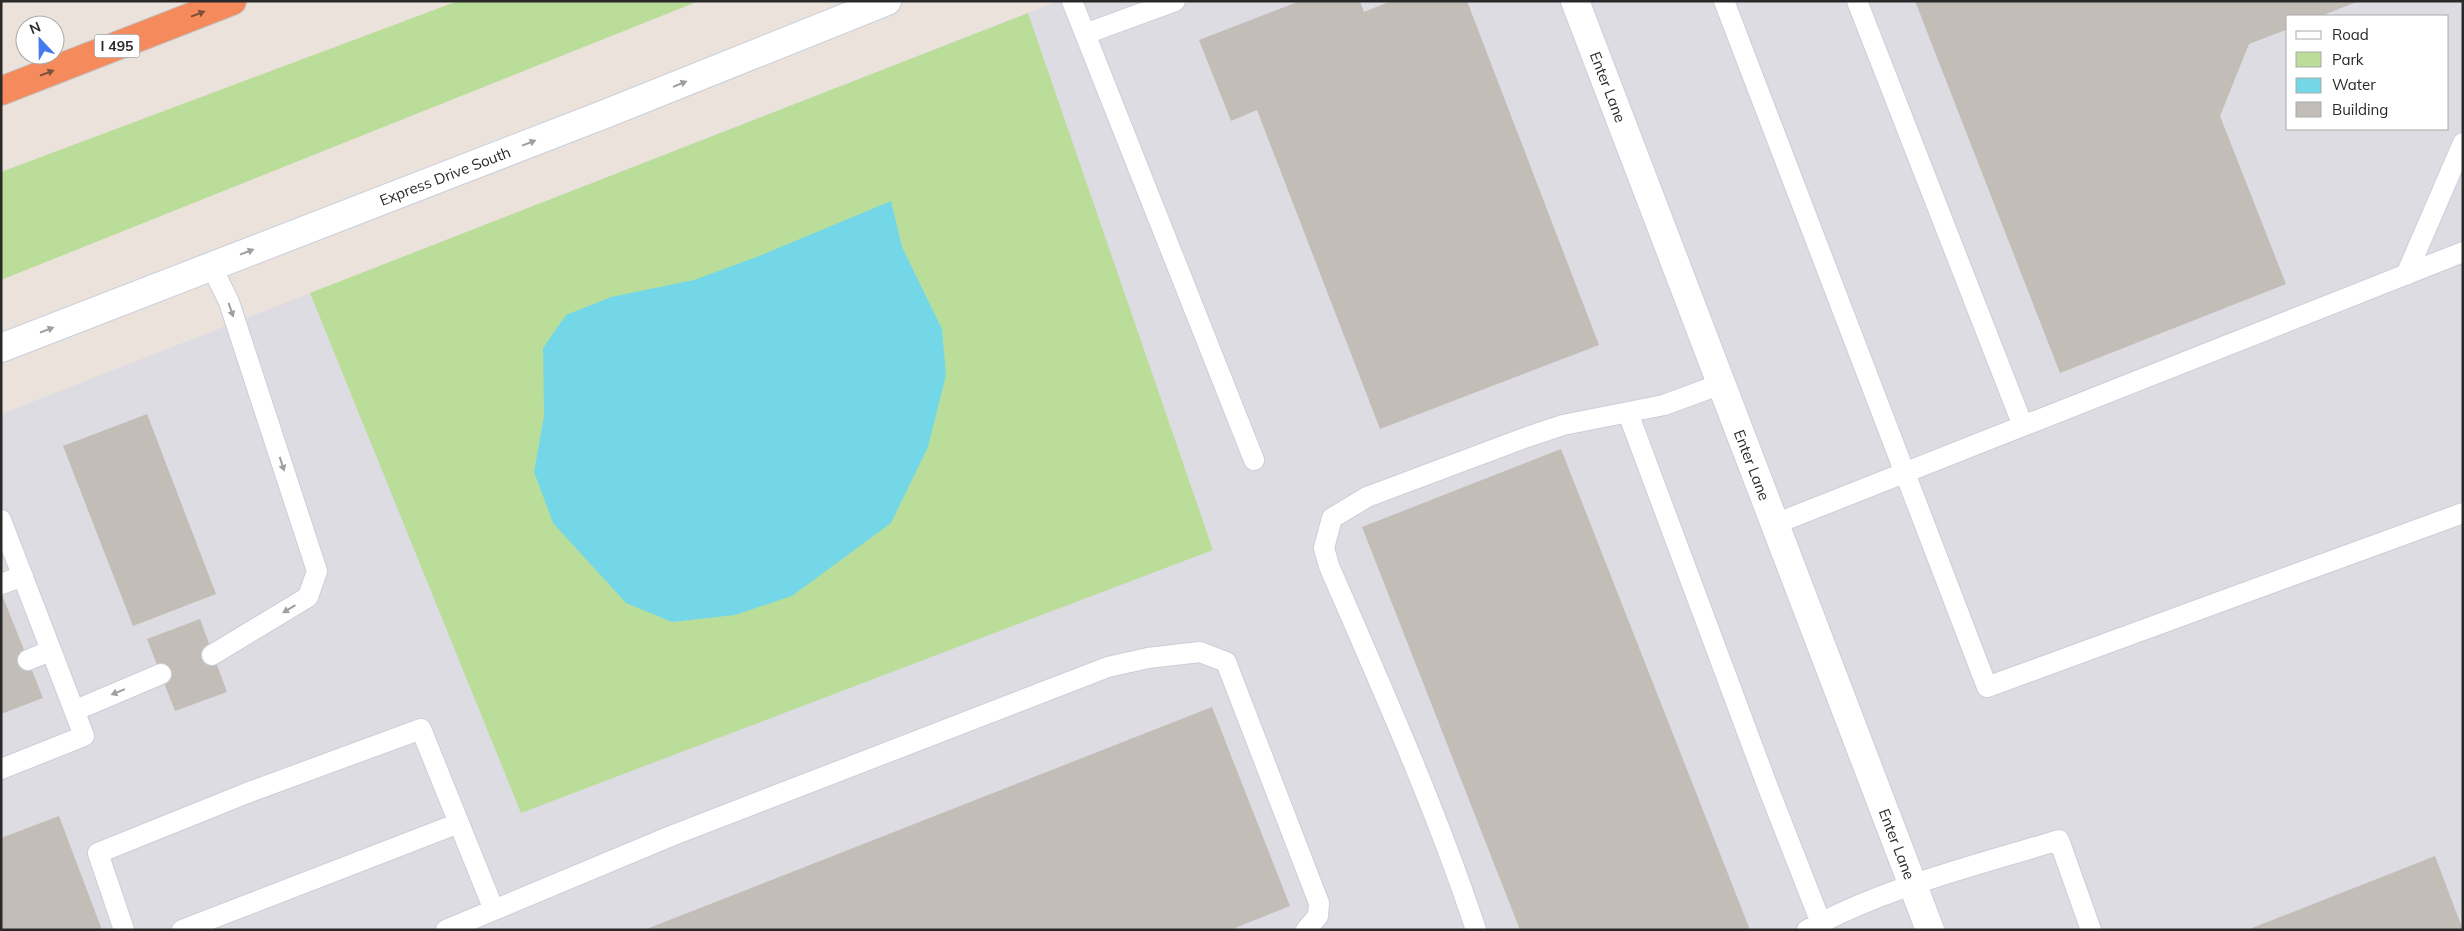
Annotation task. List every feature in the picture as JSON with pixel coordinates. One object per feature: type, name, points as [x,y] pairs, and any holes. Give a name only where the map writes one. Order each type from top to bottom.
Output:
[{"type":"highway","name":"I 495","points":[[1,91],[232,1]]},
{"type":"street","name":"Express Drive South","points":[[1,348],[211,265],[605,114],[887,1]]},
{"type":"street","name":"Enter Lane","points":[[1575,1],[1930,930]]},
{"type":"lane","points":[[1072,1],[1254,460]]},
{"type":"lane","points":[[1085,34],[1175,1]]},
{"type":"lane","points":[[1724,1],[1904,473],[1988,687],[2463,512]]},
{"type":"lane","points":[[1858,1],[2023,426]]},
{"type":"lane","points":[[2406,275],[2463,143]]},
{"type":"lane","points":[[1775,524],[2463,252]]},
{"type":"lane","points":[[211,265],[229,302],[316,571],[308,597],[212,655]]},
{"type":"lane","points":[[1476,930],[1453,861],[1424,788],[1329,566],[1324,548],[1327,529],[1332,518],[1367,497],[1563,425],[1664,405],[1721,384]]},
{"type":"lane","points":[[1628,413],[1767,785],[1814,926],[1845,910],[1912,885],[2059,840],[2091,930]]},
{"type":"lane","points":[[1,520],[50,651],[76,710],[84,736],[1,769]]},
{"type":"lane","points":[[1,584],[23,576]]},
{"type":"lane","points":[[28,660],[50,651]]},
{"type":"lane","points":[[446,930],[671,836],[1108,667],[1148,658],[1200,652],[1226,662],[1319,903],[1318,916],[1306,930]]},
{"type":"lane","points":[[76,710],[161,674]]},
{"type":"lane","points":[[124,930],[98,853],[247,793],[421,729],[494,910]]},
{"type":"lane","points":[[182,930],[459,823]]},
{"type":"shaded area","points":[[1058,1],[2463,1],[2463,930],[1,930],[1,414]]},
{"type":"green space","points":[[458,1],[699,1],[1,280],[1,172]]},
{"type":"green space","points":[[1028,13],[1213,550],[521,813],[310,293]]},
{"type":"water","points":[[891,201],[902,247],[942,329],[946,375],[928,447],[891,523],[792,596],[735,615],[672,622],[626,603],[553,523],[534,472],[544,416],[543,348],[566,315],[611,297],[694,280],[759,256]]},
{"type":"building","points":[[1300,1],[1360,1],[1364,12],[1391,1],[1467,1],[1599,345],[1380,429],[1257,110],[1231,121],[1199,40]]},
{"type":"building","points":[[1915,1],[2359,1],[2324,15],[2286,15],[2286,30],[2249,44],[2220,116],[2286,284],[2060,373]]},
{"type":"building","points":[[147,414],[216,594],[133,626],[63,446]]},
{"type":"building","points":[[1561,449],[1750,930],[1520,930],[1362,527]]},
{"type":"building","points":[[1,592],[43,698],[1,714]]},
{"type":"building","points":[[200,619],[227,692],[175,711],[147,639]]},
{"type":"building","points":[[1212,707],[1290,906],[1230,930],[644,930]]},
{"type":"building","points":[[59,816],[102,930],[1,930],[1,838]]},
{"type":"building","points":[[2435,856],[2463,930],[2247,930]]}]
